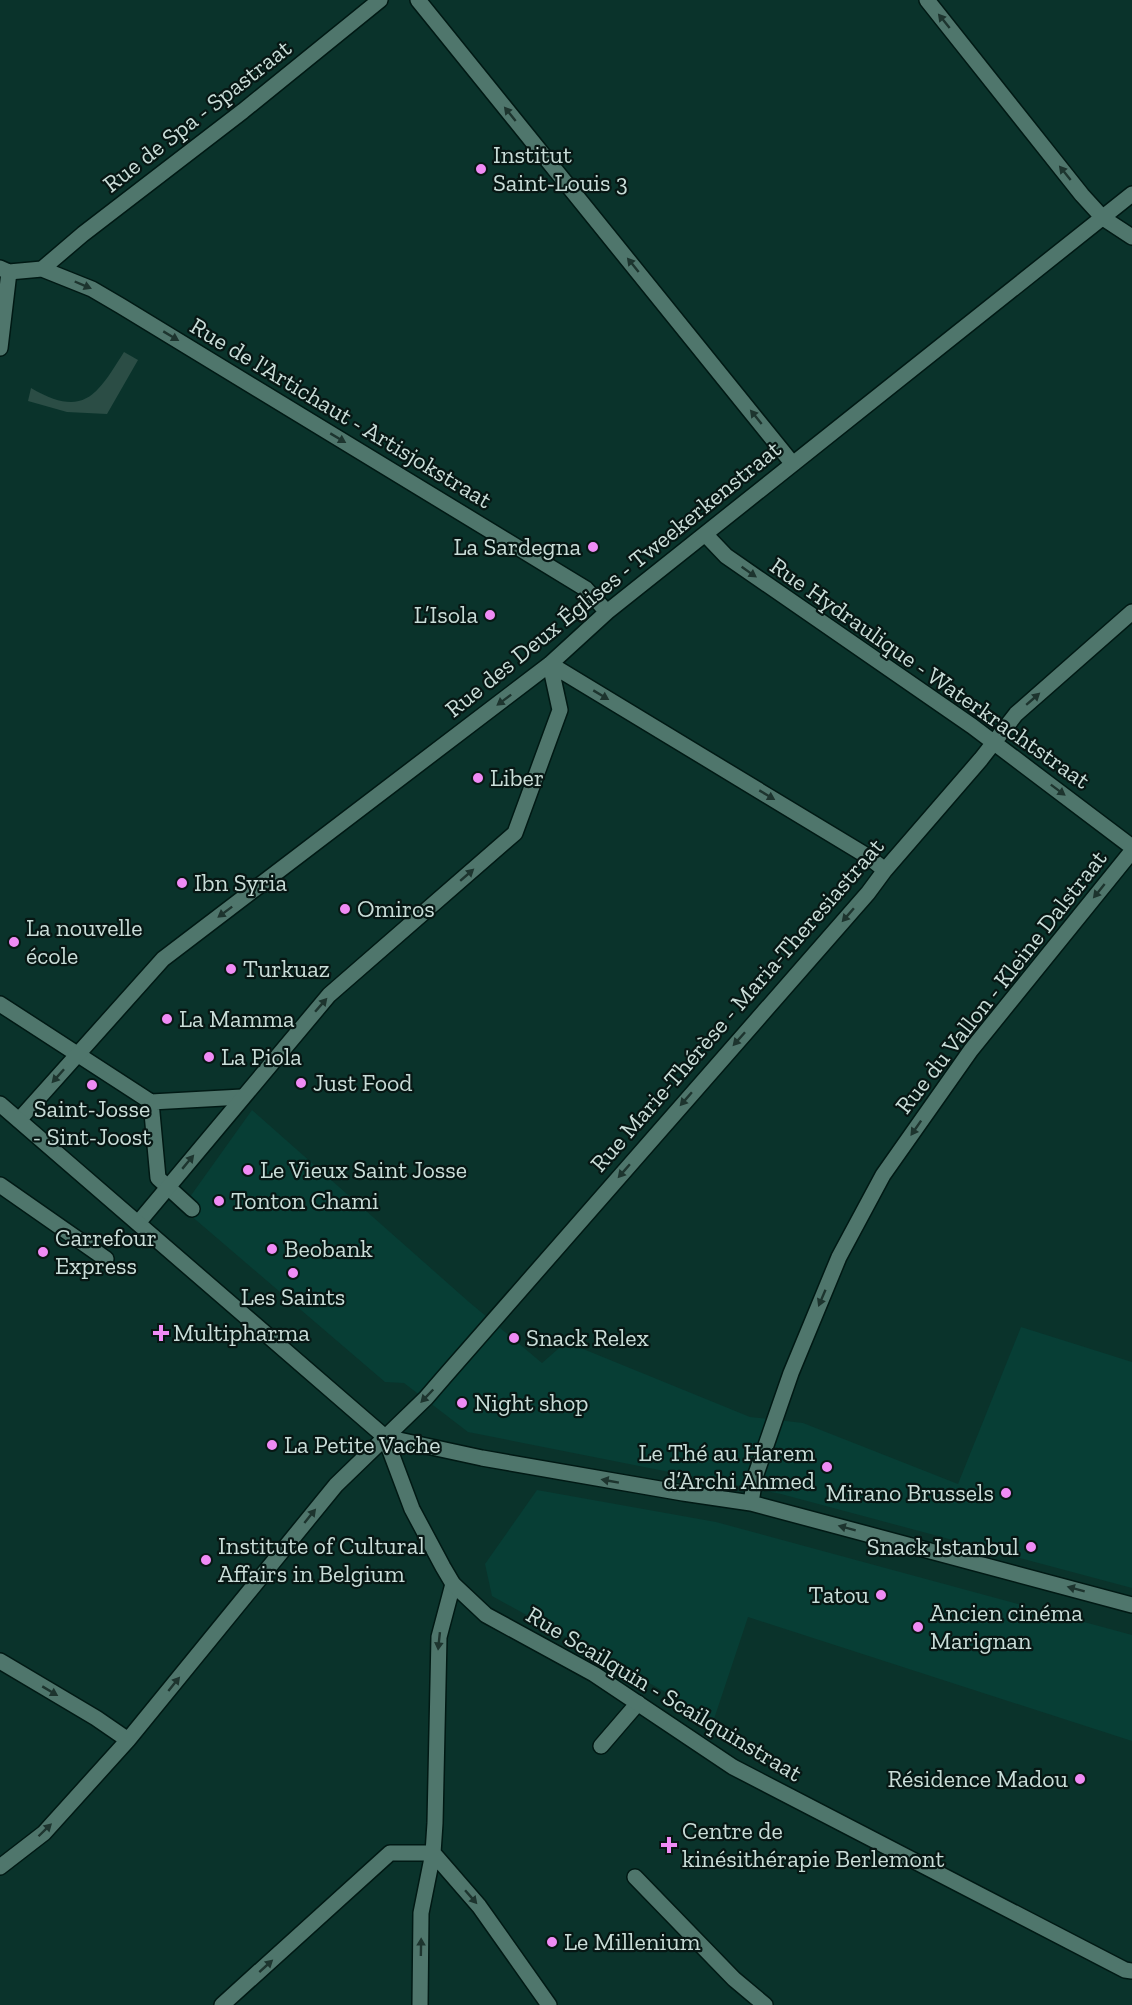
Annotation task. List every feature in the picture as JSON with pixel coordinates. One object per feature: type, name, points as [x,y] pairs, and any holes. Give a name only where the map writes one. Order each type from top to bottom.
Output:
[{"type":"street","name":"Rue de Spa - Spastraat","points":[[42,269],[83,234],[243,111],[380,0]]},
{"type":"street","points":[[418,0],[792,463]]},
{"type":"street","points":[[927,0],[1082,195],[1103,218],[1132,237]]},
{"type":"street","name":"Rue des Deux Églises - Tweekerkenstraat","points":[[19,1120],[163,958],[550,664],[607,612],[1132,194]]},
{"type":"street","points":[[0,348],[4,270],[42,269]]},
{"type":"street","name":"Rue de l'Artichaut - Artisjokstraat","points":[[42,269],[92,289],[141,318],[586,589],[607,612]]},
{"type":"street","name":"Rue Hydraulique - Waterkrachtstraat","points":[[705,534],[726,556],[994,742],[1132,849]]},
{"type":"street","name":"Rue Marie-Thérèse - Maria-Theresiastraat","points":[[0,1867],[44,1833],[128,1740],[327,1495],[439,1383],[868,893],[1016,714],[1132,612]]},
{"type":"street","points":[[550,664],[867,856],[885,870]]},
{"type":"street","points":[[138,1223],[329,995],[515,833],[560,710],[550,664]]},
{"type":"street","name":"Rue du Vallon - Kleine Dalstraat","points":[[751,1503],[755,1477],[791,1372],[839,1257],[883,1175],[971,1050],[1132,849]]},
{"type":"street","points":[[0,1005],[151,1102],[242,1097]]},
{"type":"street","points":[[151,1102],[158,1178],[192,1209]]},
{"type":"street","points":[[0,1104],[385,1437],[482,1458],[751,1503],[1132,1605]]},
{"type":"street","points":[[0,1185],[106,1259]]},
{"type":"street","name":"Rue Scailquin - Scailquinstraat","points":[[385,1437],[412,1509],[453,1584],[486,1615],[594,1674],[733,1767],[1125,1970],[1132,1971]]},
{"type":"street","points":[[420,2005],[421,1913],[433,1853],[439,1637],[453,1584]]},
{"type":"street","points":[[0,1661],[96,1718],[128,1740]]},
{"type":"street","points":[[601,1746],[638,1703]]},
{"type":"street","points":[[222,2005],[390,1853],[433,1853],[479,1906],[549,2005]]},
{"type":"street","points":[[634,1877],[734,1978],[765,2005]]},
{"type":"shaded area","points":[[124,352],[138,360],[107,414],[67,412],[28,401],[31,388],[64,402],[77,402],[87,398],[106,380]]},
{"type":"shaded area","points":[[252,1110],[469,1302],[542,1363],[566,1342],[750,1417],[803,1423],[958,1484],[1021,1327],[1132,1362],[1132,1588],[781,1494],[468,1432],[404,1383],[385,1382],[182,1208]]},
{"type":"shaded area","points":[[537,1490],[716,1522],[1132,1635],[1132,1741],[748,1617],[714,1719],[492,1596],[485,1564]]},
{"type":"place","name":"Institut Saint-Louis 3","points":[[481,169]]},
{"type":"place","name":"La Sardegna","points":[[593,547]]},
{"type":"place","name":"L’Isola","points":[[490,615]]},
{"type":"place","name":"Liber","points":[[478,778]]},
{"type":"place","name":"Ibn Syria","points":[[182,883]]},
{"type":"place","name":"Omiros","points":[[345,909]]},
{"type":"place","name":"La nouvelle école","points":[[14,942]]},
{"type":"place","name":"Turkuaz","points":[[231,969]]},
{"type":"place","name":"La Mamma","points":[[167,1019]]},
{"type":"place","name":"La Piola","points":[[209,1057]]},
{"type":"place","name":"Just Food","points":[[301,1083]]},
{"type":"place","name":"Saint-Josse - Sint-Joost","points":[[92,1085]]},
{"type":"place","name":"Le Vieux Saint Josse","points":[[248,1170]]},
{"type":"place","name":"Tonton Chami","points":[[219,1201]]},
{"type":"place","name":"Beobank","points":[[272,1249]]},
{"type":"place","name":"Carrefour Express","points":[[43,1252]]},
{"type":"place","name":"Les Saints","points":[[293,1273]]},
{"type":"place","name":"Multipharma","points":[[161,1333]]},
{"type":"place","name":"Snack Relex","points":[[514,1338]]},
{"type":"place","name":"Night shop","points":[[462,1403]]},
{"type":"place","name":"La Petite Vache","points":[[272,1445]]},
{"type":"place","name":"Le Thé au Harem d’Archi Ahmed","points":[[827,1467]]},
{"type":"place","name":"Mirano Brussels","points":[[1006,1493]]},
{"type":"place","name":"Snack Istanbul","points":[[1031,1547]]},
{"type":"place","name":"Institute of Cultural Affairs in Belgium","points":[[206,1560]]},
{"type":"place","name":"Tatou","points":[[881,1595]]},
{"type":"place","name":"Ancien cinéma Marignan","points":[[918,1627]]},
{"type":"place","name":"Résidence Madou","points":[[1080,1779]]},
{"type":"place","name":"Centre de kinésithérapie Berlemont","points":[[669,1845]]},
{"type":"place","name":"Le Millenium","points":[[552,1942]]}]
